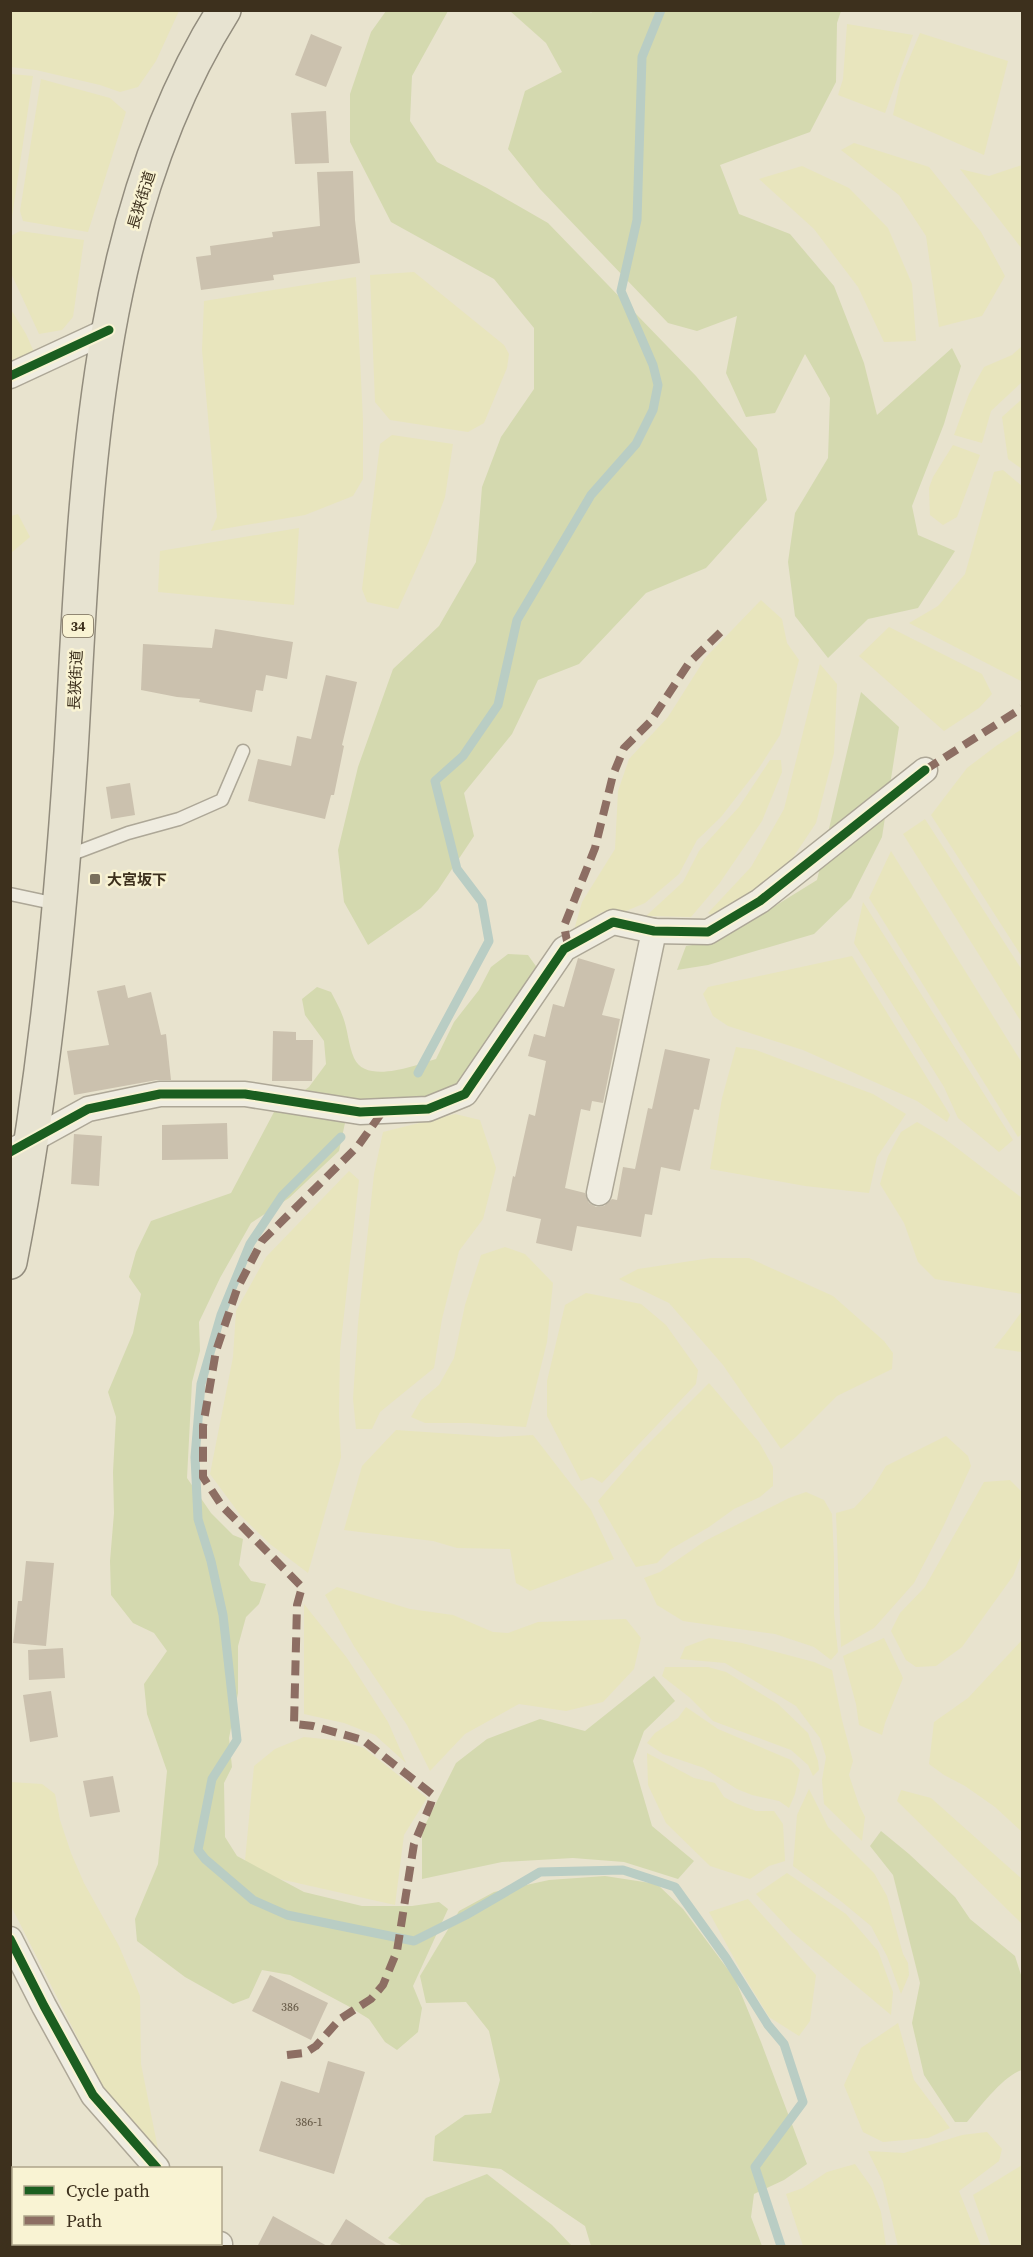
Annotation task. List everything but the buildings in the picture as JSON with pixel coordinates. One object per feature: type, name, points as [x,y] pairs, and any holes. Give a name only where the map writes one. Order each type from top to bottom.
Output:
[{"type":"main road","name":"長狭街道","points":[[10,1262],[22,1145],[48,1019],[63,858],[85,535],[98,395],[109,330],[136,212],[159,144],[184,82],[224,10]]},
{"type":"street","points":[[10,376],[109,330]]},
{"type":"street","points":[[22,1145],[88,1109],[160,1094],[245,1094],[360,1112],[428,1109],[465,1094],[564,949],[613,922],[654,931],[708,932],[760,901],[925,770]]},
{"type":"street","points":[[599,1193],[654,931]]},
{"type":"street","points":[[10,1939],[93,2095],[155,2167]]},
{"type":"lane","points":[[63,858],[128,833],[179,819],[222,800],[243,751]]},
{"type":"lane","points":[[10,894],[58,904]]},
{"type":"shaded area","points":[[10,11],[179,11],[156,61],[138,87],[120,92],[36,70],[11,67]]},
{"type":"shaded area","points":[[847,24],[913,35],[885,113],[838,95],[843,79]]},
{"type":"shaded area","points":[[920,33],[1008,61],[984,155],[893,115],[901,78]]},
{"type":"shaded area","points":[[10,74],[33,76],[11,224]]},
{"type":"shaded area","points":[[41,79],[110,98],[126,112],[88,232],[23,221],[20,211]]},
{"type":"shaded area","points":[[854,143],[929,167],[981,232],[1005,276],[982,316],[939,327],[926,236],[899,195],[841,150]]},
{"type":"shaded area","points":[[1022,165],[1022,249],[960,169],[989,176]]},
{"type":"shaded area","points":[[802,166],[849,188],[888,228],[912,284],[916,341],[884,342],[858,287],[814,229],[759,179]]},
{"type":"shaded area","points":[[20,231],[84,240],[73,317],[62,330],[39,334],[11,273],[11,236]]},
{"type":"shaded area","points":[[414,272],[504,345],[509,354],[507,368],[484,423],[468,432],[390,420],[375,402],[370,275]]},
{"type":"shaded area","points":[[356,277],[363,420],[363,479],[353,496],[305,515],[211,531],[217,517],[202,350],[204,301]]},
{"type":"shaded area","points":[[10,308],[34,352],[11,361]]},
{"type":"shaded area","points":[[1022,346],[1022,382],[991,411],[982,443],[954,435],[969,394],[984,367],[1012,355]]},
{"type":"shaded area","points":[[1022,399],[1022,469],[1008,459],[1002,417]]},
{"type":"shaded area","points":[[392,435],[453,444],[445,497],[429,541],[398,609],[367,602],[362,589],[380,444]]},
{"type":"shaded area","points":[[953,445],[980,455],[957,517],[943,525],[930,515],[929,488],[933,477]]},
{"type":"shaded area","points":[[1003,470],[1022,486],[1021,681],[909,623],[938,606],[965,574],[994,472]]},
{"type":"shaded area","points":[[18,514],[30,537],[11,553],[11,516]]},
{"type":"shaded area","points":[[299,528],[294,605],[158,592],[160,551]]},
{"type":"shaded area","points":[[761,600],[782,619],[787,643],[799,660],[780,735],[759,768],[721,817],[697,840],[679,874],[645,903],[626,911],[602,912],[574,930],[582,902],[615,849],[618,791],[629,759],[668,717],[706,657]]},
{"type":"shaded area","points":[[889,627],[982,674],[992,694],[979,708],[944,731],[859,656]]},
{"type":"shaded area","points":[[820,664],[837,684],[834,753],[816,823],[788,865],[766,887],[716,918],[708,913],[751,867],[784,809]]},
{"type":"shaded area","points":[[1022,729],[1022,957],[931,815],[967,768]]},
{"type":"shaded area","points":[[770,760],[781,760],[782,772],[762,821],[719,884],[691,917],[646,916],[683,882],[699,851],[739,807]]},
{"type":"shaded area","points":[[925,819],[1022,970],[1022,1023],[903,834]]},
{"type":"shaded area","points":[[891,851],[1022,1063],[1022,1134],[1018,1137],[869,898]]},
{"type":"shaded area","points":[[863,902],[1013,1140],[999,1152],[958,1118],[944,1087],[854,943]]},
{"type":"shaded area","points":[[852,956],[950,1115],[947,1122],[917,1101],[803,1050],[728,1026],[713,1016],[703,994],[708,987]]},
{"type":"shaded area","points":[[736,1047],[756,1050],[873,1094],[906,1114],[877,1157],[869,1193],[805,1186],[710,1169],[722,1098]]},
{"type":"shaded area","points":[[455,1114],[480,1120],[496,1168],[483,1219],[459,1251],[442,1319],[434,1368],[380,1412],[372,1429],[356,1429],[353,1399],[358,1323],[374,1174],[383,1132]]},
{"type":"shaded area","points":[[917,1122],[944,1138],[1022,1198],[1022,1294],[935,1279],[918,1262],[904,1223],[880,1184],[888,1156],[901,1132]]},
{"type":"shaded area","points":[[349,1171],[359,1180],[340,1351],[341,1457],[308,1573],[270,1544],[241,1516],[210,1474],[233,1357],[236,1311],[266,1257]]},
{"type":"shaded area","points":[[505,1247],[525,1254],[553,1283],[547,1342],[526,1427],[425,1423],[411,1417],[421,1400],[439,1385],[454,1358],[465,1305],[481,1255]]},
{"type":"shaded area","points":[[711,1258],[749,1258],[833,1296],[884,1341],[893,1353],[892,1369],[837,1396],[781,1449],[723,1365],[669,1303],[619,1279],[638,1269]]},
{"type":"shaded area","points":[[586,1293],[641,1304],[666,1325],[698,1370],[696,1384],[602,1483],[592,1477],[581,1481],[547,1416],[547,1381],[565,1305]]},
{"type":"shaded area","points":[[1022,1311],[1022,1352],[994,1348],[1006,1333]]},
{"type":"shaded area","points":[[709,1383],[759,1442],[773,1467],[773,1486],[760,1497],[734,1509],[671,1549],[657,1563],[636,1567],[598,1501],[641,1451]]},
{"type":"shaded area","points":[[396,1430],[498,1437],[533,1435],[591,1510],[614,1559],[530,1591],[516,1583],[510,1549],[457,1548],[433,1541],[344,1530],[362,1466]]},
{"type":"shaded area","points":[[946,1436],[968,1456],[971,1466],[944,1525],[914,1583],[874,1628],[841,1647],[836,1513],[854,1508],[872,1489],[886,1466]]},
{"type":"shaded area","points":[[1010,1480],[1022,1492],[1022,1553],[1013,1576],[962,1647],[936,1666],[916,1667],[906,1660],[891,1631],[900,1613],[925,1587],[984,1482]]},
{"type":"shaded area","points":[[806,1492],[824,1500],[832,1514],[834,1614],[838,1652],[831,1660],[814,1647],[775,1634],[683,1621],[657,1605],[644,1578],[660,1572],[705,1541],[789,1498]]},
{"type":"shaded area","points":[[337,1587],[410,1609],[453,1615],[493,1632],[508,1633],[538,1622],[626,1619],[641,1638],[634,1669],[603,1702],[566,1711],[519,1704],[465,1734],[430,1771],[407,1725],[355,1648],[325,1595]]},
{"type":"shaded area","points":[[304,1604],[347,1658],[388,1722],[406,1763],[375,1735],[344,1723],[304,1714]]},
{"type":"shaded area","points":[[709,1638],[742,1643],[814,1662],[832,1670],[853,1761],[849,1775],[865,1817],[862,1841],[824,1804],[822,1780],[826,1757],[820,1738],[796,1706],[725,1663],[680,1659],[685,1647]]},
{"type":"shaded area","points":[[884,1638],[903,1678],[882,1735],[859,1725],[856,1704],[843,1656]]},
{"type":"shaded area","points":[[1022,1640],[1022,1832],[995,1807],[929,1764],[934,1722],[968,1698]]},
{"type":"shaded area","points":[[665,1667],[708,1667],[726,1672],[778,1704],[808,1733],[819,1770],[813,1776],[808,1765],[791,1750],[713,1721],[689,1697],[662,1676]]},
{"type":"shaded area","points":[[686,1707],[718,1729],[791,1760],[800,1770],[795,1794],[789,1808],[779,1801],[737,1789],[704,1768],[663,1754],[647,1743],[655,1733],[678,1718]]},
{"type":"shaded area","points":[[304,1737],[343,1741],[364,1748],[427,1798],[404,1835],[395,1905],[244,1871],[254,1766],[275,1749]]},
{"type":"shaded area","points":[[647,1753],[694,1778],[715,1783],[724,1797],[735,1803],[756,1811],[774,1811],[783,1824],[785,1861],[769,1866],[750,1879],[710,1866],[666,1823],[648,1785]]},
{"type":"shaded area","points":[[10,1782],[42,1784],[55,1794],[60,1820],[71,1853],[84,1883],[119,1946],[140,1996],[141,2064],[160,2159],[104,2090],[11,1906]]},
{"type":"shaded area","points":[[809,1789],[828,1827],[874,1873],[887,1896],[903,1954],[908,1963],[909,1975],[901,1994],[887,1956],[871,1926],[793,1866],[797,1815]]},
{"type":"shaded area","points":[[901,1790],[931,1798],[1022,1879],[1022,1924],[897,1801]]},
{"type":"shaded area","points":[[787,1873],[846,1914],[878,1951],[893,1992],[891,2015],[792,1932],[756,1894]]},
{"type":"shaded area","points":[[748,1899],[816,1975],[810,2021],[799,2036],[769,2017],[709,1912]]},
{"type":"shaded area","points":[[898,2023],[914,2080],[950,2128],[928,2138],[883,2142],[863,2132],[844,2085],[861,2048]]},
{"type":"shaded area","points":[[987,2132],[1002,2149],[999,2161],[959,2191],[981,2246],[898,2246],[883,2182],[868,2151],[904,2153],[962,2135]]},
{"type":"shaded area","points":[[855,2164],[872,2188],[881,2212],[886,2246],[803,2246],[786,2194],[803,2188],[827,2172]]},
{"type":"shaded area","points":[[1022,2165],[1022,2246],[991,2246],[973,2195]]},
{"type":"green space","points":[[589,10],[591,13],[593,10],[841,11],[837,23],[836,82],[810,132],[720,165],[739,214],[790,234],[834,286],[864,363],[877,415],[952,348],[961,366],[944,424],[912,506],[918,535],[955,551],[918,608],[868,619],[828,658],[795,616],[788,562],[795,513],[828,458],[830,398],[805,354],[775,413],[746,417],[726,373],[737,316],[697,331],[668,323],[540,189],[508,149],[525,91],[562,72],[546,43],[510,11]]},
{"type":"green space","points":[[386,11],[448,11],[412,76],[410,121],[437,162],[548,223],[696,376],[757,449],[767,500],[706,568],[646,593],[579,664],[538,680],[512,734],[464,793],[474,836],[438,890],[421,908],[368,945],[344,902],[338,850],[358,767],[393,669],[439,626],[476,562],[482,487],[501,437],[534,389],[534,328],[494,279],[391,222],[350,142],[350,94],[371,32]]},
{"type":"green space","points":[[861,692],[899,727],[882,837],[851,898],[814,934],[708,965],[677,970],[686,946],[718,941],[817,880]]},
{"type":"green space","points":[[508,954],[528,955],[538,969],[492,1033],[476,1062],[456,1086],[421,1101],[369,1102],[345,1123],[339,1151],[289,1198],[251,1223],[220,1278],[199,1322],[200,1351],[192,1382],[187,1478],[211,1513],[233,1535],[243,1539],[239,1565],[251,1581],[266,1584],[259,1604],[246,1617],[238,1646],[238,1693],[229,1738],[232,1767],[224,1783],[225,1837],[237,1856],[304,1892],[362,1906],[412,1906],[439,1902],[448,1909],[413,1986],[422,2008],[418,2032],[397,2050],[385,2042],[369,2019],[290,1975],[262,1970],[249,1998],[233,2004],[185,1977],[137,1941],[135,1919],[158,1864],[167,1771],[147,1714],[144,1684],[167,1651],[154,1633],[133,1623],[111,1595],[110,1561],[114,1513],[113,1472],[116,1417],[108,1392],[133,1333],[141,1294],[129,1277],[136,1252],[151,1221],[231,1193],[274,1112],[309,1087],[326,1064],[324,1041],[305,1015],[302,999],[317,987],[331,992],[343,1017],[350,1048],[360,1066],[380,1072],[392,1071],[436,1059],[454,1022],[479,990],[491,967]]},
{"type":"green space","points":[[654,1676],[675,1701],[644,1731],[633,1761],[652,1826],[694,1861],[678,1879],[624,1862],[573,1858],[502,1862],[422,1879],[422,1831],[456,1763],[487,1739],[540,1719],[585,1731]]},
{"type":"green space","points":[[881,1831],[955,1897],[970,1919],[1015,1956],[1022,1978],[1022,2070],[1000,2085],[967,2122],[955,2122],[924,2075],[912,2023],[920,1983],[893,1875],[870,1846]]},
{"type":"green space","points":[[605,1876],[657,1884],[683,1909],[735,1979],[807,2164],[784,2180],[754,2194],[751,2217],[762,2246],[591,2246],[585,2226],[501,2169],[433,2161],[435,2136],[465,2115],[491,2113],[500,2080],[489,2031],[466,2002],[426,2003],[420,1976],[459,1911],[494,1892],[549,1880]]},
{"type":"green space","points":[[487,2174],[552,2225],[572,2246],[403,2246],[388,2238],[426,2198]]},
{"type":"waterway","points":[[418,1073],[489,941],[482,902],[457,869],[435,781],[463,756],[498,705],[517,620],[591,495],[636,444],[653,410],[658,385],[653,365],[621,291],[637,220],[642,57],[661,10]]},
{"type":"waterway","points":[[341,1137],[282,1196],[250,1244],[221,1315],[201,1384],[195,1457],[198,1519],[211,1561],[223,1615],[237,1740],[212,1779],[198,1850],[205,1859],[253,1900],[287,1915],[414,1941],[466,1915],[540,1872],[623,1870],[675,1887],[726,1958],[768,2025],[784,2044],[803,2102],[755,2167],[781,2246]]},
{"type":"marked path","points":[[568,946],[564,926],[595,848],[613,775],[624,748],[650,722],[689,663],[726,627]]},
{"type":"marked path","points":[[925,770],[1022,708]]},
{"type":"marked path","points":[[287,2055],[305,2053],[316,2046],[340,2019],[371,1999],[383,1985],[397,1951],[414,1844],[433,1795],[363,1740],[313,1726],[294,1724],[297,1605],[302,1587],[222,1506],[203,1477],[203,1426],[216,1351],[237,1289],[262,1241],[358,1146],[383,1111]]},
{"type":"cycle path","points":[[10,376],[109,330]]},
{"type":"cycle path","points":[[10,1152],[88,1109],[160,1094],[245,1094],[360,1112],[428,1109],[465,1094],[564,949],[613,922],[654,931],[708,932],[760,901],[925,770]]},
{"type":"cycle path","points":[[10,1939],[93,2095],[156,2167]]},
{"type":"place","name":"大宮坂下","points":[[95,879]]}]
